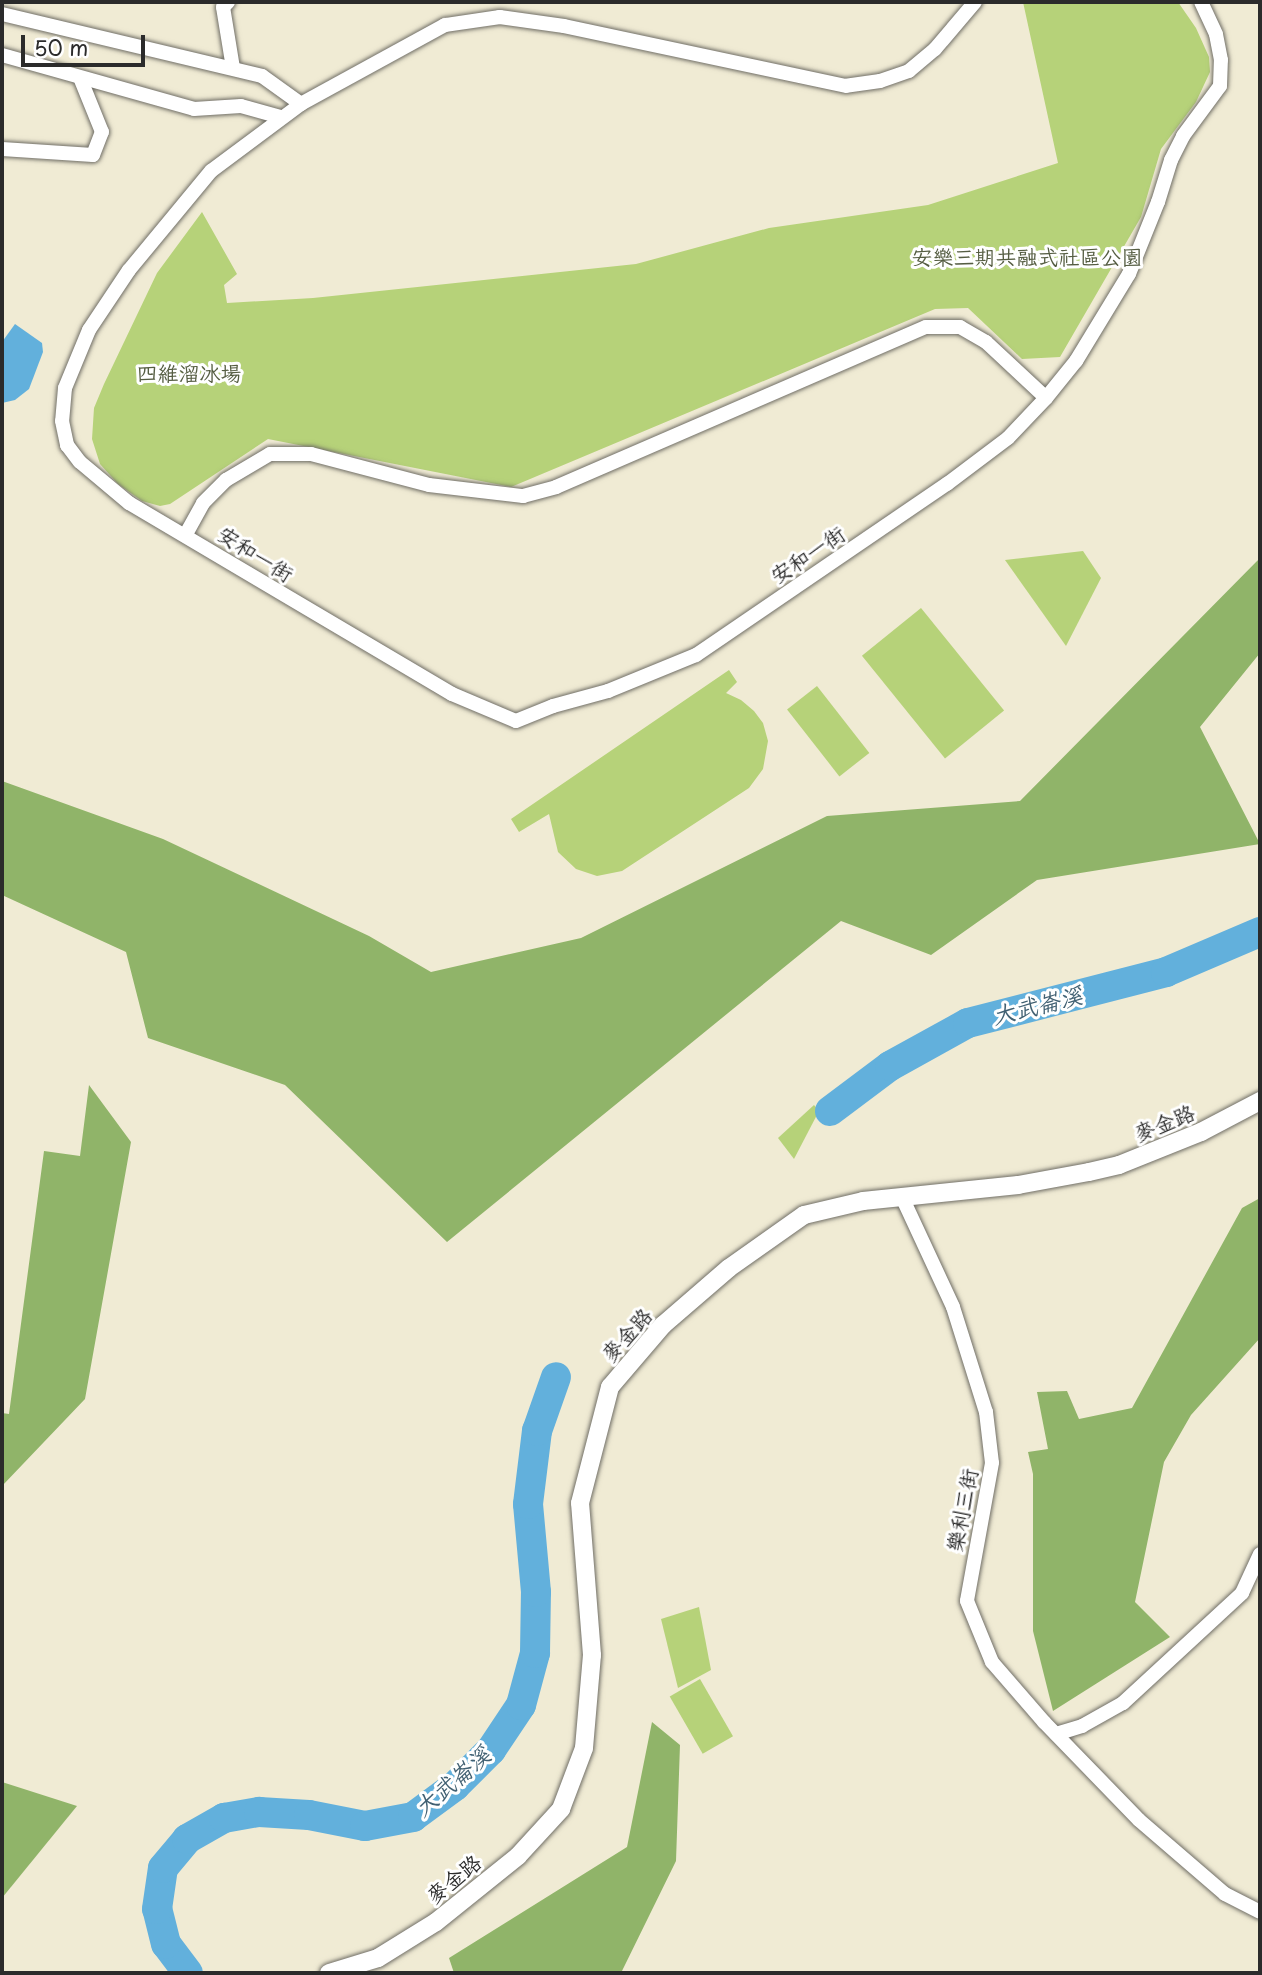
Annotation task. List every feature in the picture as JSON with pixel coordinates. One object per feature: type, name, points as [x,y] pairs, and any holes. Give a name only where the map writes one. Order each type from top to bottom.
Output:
[{"type":"street","points":[[228,2],[223,7],[233,68]]},
{"type":"street","name":"安和一街","points":[[975,2],[934,49],[909,71],[846,86],[564,26],[500,17],[445,25],[301,104],[211,171],[129,270],[89,330],[65,388],[62,421],[67,445],[80,462],[129,503],[186,534],[281,594],[452,694],[516,721],[553,706],[608,691],[696,655],[947,484],[1008,438],[1046,398],[1076,361],[1129,274],[1171,160],[1183,136],[1220,86],[1222,60],[1216,34],[1201,2]]},
{"type":"street","points":[[2,14],[262,76],[301,104]]},
{"type":"street","points":[[2,55],[194,109],[241,106],[281,117]]},
{"type":"street","points":[[2,149],[93,155],[102,132],[81,79]]},
{"type":"street","points":[[186,534],[203,503],[226,480],[270,454],[311,454],[429,485],[523,496],[556,487],[926,327],[960,327],[986,342],[1046,398]]},
{"type":"street","name":"麥金路","points":[[329,1973],[378,1958],[436,1922],[518,1856],[561,1809],[584,1748],[592,1655],[580,1503],[610,1387],[663,1325],[729,1268],[804,1215],[835,1206],[1018,1185],[1119,1165],[1201,1132],[1260,1101]]},
{"type":"street","name":"樂利三街","points":[[902,1197],[953,1307],[986,1412],[992,1463],[967,1601],[992,1662],[1139,1821],[1191,1868],[1225,1894],[1260,1912]]},
{"type":"street","points":[[1056,1734],[1082,1726],[1123,1703],[1242,1593],[1260,1554]]},
{"type":"green space","points":[[1023,2],[1178,2],[1196,28],[1209,57],[1210,72],[1196,102],[1161,149],[1141,217],[1060,357],[1022,359],[968,308],[935,309],[511,487],[268,439],[170,504],[160,506],[142,501],[118,484],[100,464],[92,439],[94,408],[157,273],[202,212],[237,274],[224,285],[227,303],[313,298],[636,264],[769,228],[928,205],[1058,163]]},
{"type":"green space","points":[[1083,551],[1101,578],[1066,646],[1005,560]]},
{"type":"green space","points":[[1260,558],[1260,653],[1200,727],[1260,844],[1037,880],[931,955],[841,921],[447,1242],[285,1085],[148,1038],[126,952],[2,895],[2,781],[163,839],[369,936],[431,972],[581,938],[827,816],[1020,801]]},
{"type":"green space","points":[[921,608],[1004,711],[945,758],[862,656]]},
{"type":"green space","points":[[729,670],[737,682],[726,693],[741,700],[754,711],[763,723],[768,741],[763,769],[749,788],[622,871],[597,876],[576,869],[558,852],[549,814],[519,832],[511,819]]},
{"type":"green space","points":[[817,686],[869,753],[839,776],[787,709]]},
{"type":"green space","points":[[89,1085],[131,1142],[85,1399],[2,1486],[2,1413],[9,1414],[44,1151],[80,1156]]},
{"type":"green space","points":[[814,1105],[819,1111],[794,1159],[778,1138]]},
{"type":"green space","points":[[1260,1198],[1260,1338],[1191,1415],[1164,1462],[1135,1602],[1170,1637],[1053,1711],[1033,1631],[1033,1474],[1028,1452],[1048,1449],[1037,1392],[1067,1391],[1079,1419],[1132,1408],[1242,1208]]},
{"type":"green space","points":[[699,1607],[711,1670],[678,1688],[661,1619]]},
{"type":"green space","points":[[700,1679],[733,1736],[703,1754],[670,1696]]},
{"type":"green space","points":[[652,1722],[680,1745],[676,1861],[621,1973],[454,1973],[449,1958],[627,1847]]},
{"type":"green space","points":[[2,1782],[77,1806],[2,1898]]},
{"type":"water","points":[[15,324],[42,343],[43,352],[29,389],[15,400],[2,403],[2,342]]},
{"type":"waterway","name":"大武崙溪","points":[[830,1111],[890,1066],[968,1023],[1166,972],[1260,932]]},
{"type":"waterway","name":"大武崙溪","points":[[188,1973],[166,1944],[157,1909],[163,1868],[187,1839],[224,1818],[259,1812],[309,1815],[365,1826],[413,1817],[455,1786],[491,1750],[521,1705],[535,1653],[536,1592],[528,1504],[537,1431],[556,1377]]},
{"type":"park label","name":"安樂三期共融式社區公園","points":[[1027,256]]},
{"type":"park label","name":"四維溜冰場","points":[[189,372]]}]
